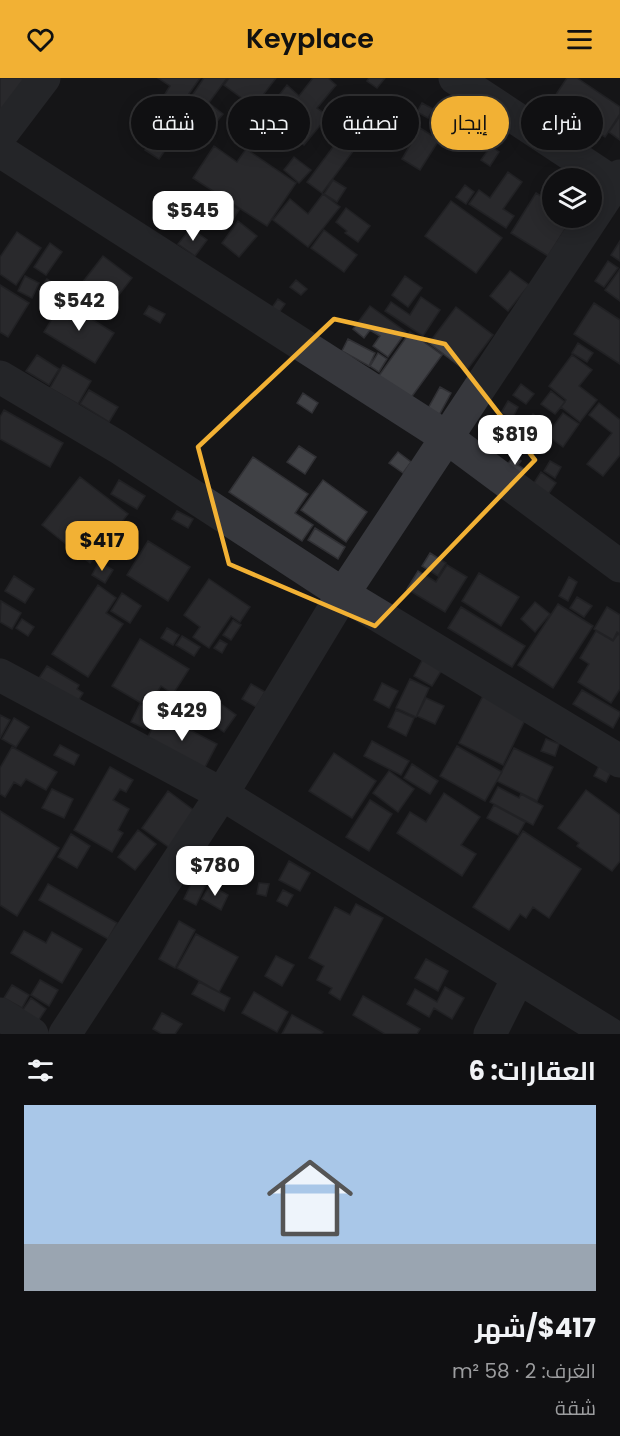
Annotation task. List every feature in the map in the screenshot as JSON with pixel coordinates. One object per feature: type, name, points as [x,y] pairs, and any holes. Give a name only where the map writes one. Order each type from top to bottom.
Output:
[{"type":"street","points":[[0,136],[44,78]]},
{"type":"street","points":[[65,1034],[222,794],[343,594],[618,182],[455,78]]},
{"type":"street","points":[[0,151],[446,437],[620,566]]},
{"type":"street","points":[[0,376],[118,447],[343,594],[620,761]]},
{"type":"street","points":[[0,675],[222,794],[610,1034]]},
{"type":"street","points":[[490,1034],[518,978]]},
{"type":"highlighted area","points":[[334,319],[445,344],[535,460],[375,626],[229,564],[198,447]]},
{"type":"building","points":[[0,78],[27,78],[0,116]]},
{"type":"building","points":[[158,78],[200,78],[187,96],[168,96],[165,94],[170,86]]},
{"type":"building","points":[[204,78],[227,78],[214,96],[192,96]]},
{"type":"building","points":[[229,78],[276,78],[262,96],[239,96],[224,85]]},
{"type":"building","points":[[313,78],[328,78],[336,85],[327,96],[322,96],[322,102],[317,108],[322,112],[322,123],[310,138],[310,96],[299,96]]},
{"type":"building","points":[[369,78],[385,78],[377,88],[367,81]]},
{"type":"building","points":[[567,78],[577,78],[620,107],[620,114],[605,137],[603,136],[603,96],[555,96]]},
{"type":"building","points":[[287,85],[299,96],[278,96]]},
{"type":"building","points":[[422,103],[431,108],[428,118],[419,113]]},
{"type":"building","points":[[216,109],[223,114],[216,122]]},
{"type":"building","points":[[620,116],[620,140],[609,132]]},
{"type":"building","points":[[420,128],[431,135],[433,150],[420,170],[402,159],[407,150],[419,150]]},
{"type":"building","points":[[216,147],[237,162],[247,150],[296,183],[267,226],[193,178],[211,150],[216,150]]},
{"type":"building","points":[[145,150],[165,150],[159,159]]},
{"type":"building","points":[[331,150],[354,150],[322,193],[307,182]]},
{"type":"building","points":[[488,150],[499,152],[490,166],[481,160]]},
{"type":"building","points":[[294,157],[311,170],[299,183],[284,170]]},
{"type":"building","points":[[508,172],[522,182],[503,209],[514,216],[506,228],[469,204],[479,190],[490,198]]},
{"type":"building","points":[[333,180],[346,188],[337,202],[324,194]]},
{"type":"building","points":[[465,185],[474,192],[466,204],[456,197]]},
{"type":"building","points":[[536,193],[542,197],[542,228],[566,228],[548,256],[511,233]]},
{"type":"building","points":[[323,194],[340,207],[308,247],[273,220],[290,199],[308,214]]},
{"type":"building","points":[[202,197],[224,212],[229,203],[239,210],[228,227],[214,217],[209,224],[192,213]]},
{"type":"building","points":[[451,201],[502,238],[476,273],[425,236]]},
{"type":"building","points":[[346,208],[370,226],[358,242],[345,233],[347,231],[336,222]]},
{"type":"building","points":[[238,221],[257,236],[239,257],[222,243]]},
{"type":"building","points":[[191,228],[207,240],[195,256],[178,244]]},
{"type":"building","points":[[324,230],[357,255],[344,272],[311,248]]},
{"type":"building","points":[[17,232],[41,248],[16,285],[0,274],[0,257]]},
{"type":"building","points":[[620,241],[620,261],[611,255]]},
{"type":"building","points":[[50,243],[62,252],[46,275],[34,267]]},
{"type":"building","points":[[103,256],[132,278],[107,310],[79,287]]},
{"type":"building","points":[[608,261],[618,268],[604,287],[595,281]]},
{"type":"building","points":[[620,269],[620,301],[605,290]]},
{"type":"building","points":[[510,271],[529,285],[508,311],[490,296]]},
{"type":"building","points":[[25,276],[39,283],[32,298],[18,291]]},
{"type":"building","points":[[405,276],[422,288],[408,307],[392,295]]},
{"type":"building","points":[[47,279],[56,285],[48,296],[39,290]]},
{"type":"building","points":[[296,280],[307,289],[301,295],[290,287]]},
{"type":"building","points":[[0,285],[29,303],[8,337],[0,332]]},
{"type":"building","points":[[74,289],[88,300],[81,308],[67,298]]},
{"type":"building","points":[[421,297],[440,310],[423,336],[385,311],[391,302],[410,315]]},
{"type":"building","points":[[278,299],[285,304],[278,314],[271,309]]},
{"type":"building","points":[[63,301],[114,333],[95,363],[44,332]]},
{"type":"building","points":[[594,303],[620,320],[620,364],[574,334]]},
{"type":"building","points":[[149,306],[165,314],[160,323],[144,314]]},
{"type":"building","points":[[370,306],[406,332],[388,357],[373,346],[380,336],[370,330],[364,338],[353,329]]},
{"type":"building","points":[[456,307],[493,335],[466,371],[429,343]]},
{"type":"building","points":[[410,332],[442,355],[410,399],[378,377]]},
{"type":"building","points":[[348,339],[375,353],[369,366],[342,351]]},
{"type":"building","points":[[578,343],[593,353],[587,362],[572,353]]},
{"type":"building","points":[[378,353],[387,359],[379,372],[370,366]]},
{"type":"building","points":[[37,355],[59,369],[49,385],[26,371]]},
{"type":"building","points":[[572,355],[592,370],[579,386],[597,400],[580,422],[561,407],[566,400],[549,386]]},
{"type":"building","points":[[63,365],[91,381],[78,404],[50,388]]},
{"type":"building","points":[[521,384],[534,394],[526,404],[513,395]]},
{"type":"building","points":[[440,387],[451,393],[437,419],[426,412]]},
{"type":"building","points":[[89,390],[118,407],[109,422],[80,404]]},
{"type":"building","points":[[551,391],[565,402],[555,414],[541,404]]},
{"type":"building","points":[[303,393],[318,403],[312,413],[297,403]]},
{"type":"building","points":[[508,401],[518,407],[512,419],[501,413]]},
{"type":"building","points":[[599,403],[620,420],[620,455],[603,476],[587,464],[612,433],[589,415]]},
{"type":"building","points":[[4,410],[63,443],[50,467],[0,439],[0,417]]},
{"type":"building","points":[[563,413],[579,424],[563,447],[547,435]]},
{"type":"building","points":[[533,414],[548,426],[537,442],[521,430]]},
{"type":"building","points":[[299,446],[316,457],[305,474],[287,462]]},
{"type":"building","points":[[398,452],[411,462],[403,473],[389,463]]},
{"type":"building","points":[[513,456],[521,461],[518,465],[524,469],[520,476],[506,467]]},
{"type":"building","points":[[253,457],[308,494],[295,513],[313,525],[302,541],[229,492]]},
{"type":"building","points":[[550,461],[561,467],[555,478],[544,471]]},
{"type":"building","points":[[541,472],[556,483],[547,496],[532,486]]},
{"type":"building","points":[[80,477],[128,514],[90,563],[42,525]]},
{"type":"building","points":[[119,480],[145,496],[137,509],[111,494]]},
{"type":"building","points":[[323,480],[367,512],[346,542],[301,510]]},
{"type":"building","points":[[177,511],[193,519],[188,528],[172,519]]},
{"type":"building","points":[[315,528],[345,547],[338,559],[308,540]]},
{"type":"building","points":[[148,541],[190,567],[168,601],[127,575]]},
{"type":"building","points":[[430,553],[446,563],[438,576],[422,566]]},
{"type":"building","points":[[99,562],[113,570],[105,583],[92,575]]},
{"type":"building","points":[[447,565],[467,577],[445,612],[407,589],[418,571],[436,582]]},
{"type":"building","points":[[479,573],[519,597],[501,626],[462,601]]},
{"type":"building","points":[[14,576],[34,589],[25,603],[5,591]]},
{"type":"building","points":[[569,577],[577,582],[568,601],[559,596]]},
{"type":"building","points":[[209,579],[250,607],[240,622],[231,616],[209,648],[193,637],[200,627],[184,615]]},
{"type":"building","points":[[98,585],[116,598],[106,613],[123,624],[88,677],[52,654]]},
{"type":"building","points":[[122,593],[141,606],[130,623],[111,611]]},
{"type":"building","points":[[577,597],[592,606],[584,617],[570,608]]},
{"type":"building","points":[[1,601],[21,613],[12,629],[0,622]]},
{"type":"building","points":[[535,602],[550,614],[535,632],[521,619]]},
{"type":"building","points":[[558,604],[593,626],[553,688],[518,665]]},
{"type":"building","points":[[461,607],[525,646],[512,667],[448,628]]},
{"type":"building","points":[[607,607],[620,615],[620,634],[617,632],[613,640],[594,629]]},
{"type":"building","points":[[22,619],[34,627],[28,636],[16,628]]},
{"type":"building","points":[[233,620],[241,625],[231,640],[223,635]]},
{"type":"building","points":[[167,628],[179,635],[173,645],[161,638]]},
{"type":"building","points":[[596,631],[613,641],[618,634],[620,635],[620,689],[611,703],[578,682],[589,664],[580,658]]},
{"type":"building","points":[[182,636],[200,647],[194,656],[176,645]]},
{"type":"building","points":[[140,639],[189,669],[173,694],[161,686],[153,699],[145,695],[141,703],[112,686]]},
{"type":"building","points":[[220,640],[227,644],[222,653],[214,648]]},
{"type":"building","points":[[424,657],[443,668],[432,686],[414,676]]},
{"type":"building","points":[[47,666],[79,685],[77,689],[83,693],[78,701],[39,678]]},
{"type":"building","points":[[410,679],[429,688],[416,717],[396,708]]},
{"type":"building","points":[[382,683],[398,691],[389,708],[374,700]]},
{"type":"building","points":[[251,684],[265,692],[256,707],[242,699]]},
{"type":"building","points":[[582,690],[620,712],[613,728],[573,704]]},
{"type":"building","points":[[179,695],[209,712],[200,729],[169,713]]},
{"type":"building","points":[[483,696],[526,718],[503,765],[459,743]]},
{"type":"building","points":[[426,698],[444,706],[435,724],[417,716]]},
{"type":"building","points":[[140,704],[155,711],[146,729],[131,722]]},
{"type":"building","points":[[221,704],[236,715],[224,732],[208,721]]},
{"type":"building","points":[[396,710],[414,718],[406,736],[388,727]]},
{"type":"building","points":[[159,714],[217,744],[204,769],[147,739]]},
{"type":"building","points":[[0,715],[10,720],[0,738]]},
{"type":"building","points":[[14,718],[29,727],[16,747],[2,739]]},
{"type":"building","points":[[546,739],[559,744],[555,756],[541,751]]},
{"type":"building","points":[[372,741],[409,761],[401,775],[364,756]]},
{"type":"building","points":[[60,745],[79,755],[74,765],[54,755]]},
{"type":"building","points":[[457,746],[502,772],[485,801],[440,776]]},
{"type":"building","points":[[12,747],[57,772],[46,790],[26,779],[21,786],[14,782],[5,797],[0,794],[0,768]]},
{"type":"building","points":[[514,748],[553,767],[537,801],[497,781]]},
{"type":"building","points":[[334,753],[376,781],[352,818],[309,791]]},
{"type":"building","points":[[412,764],[438,781],[430,794],[404,778]]},
{"type":"building","points":[[600,764],[612,770],[606,782],[594,776]]},
{"type":"building","points":[[110,767],[133,780],[126,792],[120,789],[113,800],[129,809],[118,830],[123,833],[112,852],[74,830]]},
{"type":"building","points":[[389,771],[414,789],[398,812],[373,793]]},
{"type":"building","points":[[498,787],[519,798],[521,794],[543,806],[533,825],[490,802]]},
{"type":"building","points":[[52,789],[73,799],[64,818],[42,808]]},
{"type":"building","points":[[586,790],[620,815],[620,861],[612,871],[577,846],[579,843],[558,828]]},
{"type":"building","points":[[168,791],[196,812],[170,848],[142,828]]},
{"type":"building","points":[[444,793],[480,817],[461,845],[476,854],[462,876],[397,833],[410,812],[426,822]]},
{"type":"building","points":[[370,800],[392,814],[369,851],[346,837]]},
{"type":"building","points":[[494,805],[525,822],[518,835],[487,818]]},
{"type":"building","points":[[0,811],[59,848],[17,916],[0,905]]},
{"type":"building","points":[[138,830],[156,844],[135,870],[118,857]]},
{"type":"building","points":[[523,831],[581,869],[549,918],[533,907],[526,918],[520,914],[509,930],[473,907]]},
{"type":"building","points":[[71,834],[90,846],[77,868],[58,857]]},
{"type":"building","points":[[289,861],[310,873],[300,891],[279,880]]},
{"type":"building","points":[[200,867],[210,874],[206,880],[196,874]]},
{"type":"building","points":[[194,878],[206,884],[196,905],[184,899]]},
{"type":"building","points":[[259,883],[269,884],[266,896],[257,894]]},
{"type":"building","points":[[48,884],[117,923],[108,939],[39,900]]},
{"type":"building","points":[[210,885],[228,895],[221,910],[202,899]]},
{"type":"building","points":[[283,890],[293,895],[287,906],[277,901]]},
{"type":"building","points":[[356,904],[383,918],[340,1000],[329,993],[332,988],[317,980],[324,966],[309,958],[335,907],[350,915]]},
{"type":"building","points":[[179,921],[195,930],[175,968],[159,959]]},
{"type":"building","points":[[24,931],[46,943],[52,932],[82,949],[62,983],[11,953]]},
{"type":"building","points":[[196,934],[238,957],[219,992],[177,968]]},
{"type":"building","points":[[276,956],[294,965],[282,986],[265,976]]},
{"type":"building","points":[[426,959],[448,971],[438,991],[415,978]]},
{"type":"building","points":[[40,980],[58,990],[49,1006],[31,995]]},
{"type":"building","points":[[199,982],[230,998],[224,1011],[192,994]]},
{"type":"building","points":[[12,985],[29,995],[22,1008],[4,998]]},
{"type":"building","points":[[445,987],[464,998],[452,1019],[434,1008],[429,1017],[407,1004],[415,989],[437,1002]]},
{"type":"building","points":[[254,992],[288,1012],[277,1032],[242,1013]]},
{"type":"building","points":[[363,996],[420,1029],[417,1034],[385,1034],[353,1015]]},
{"type":"building","points":[[31,998],[46,1009],[38,1021],[22,1011]]},
{"type":"building","points":[[162,1013],[182,1024],[175,1034],[162,1034],[153,1029]]},
{"type":"building","points":[[292,1015],[323,1032],[321,1034],[282,1034]]}]
